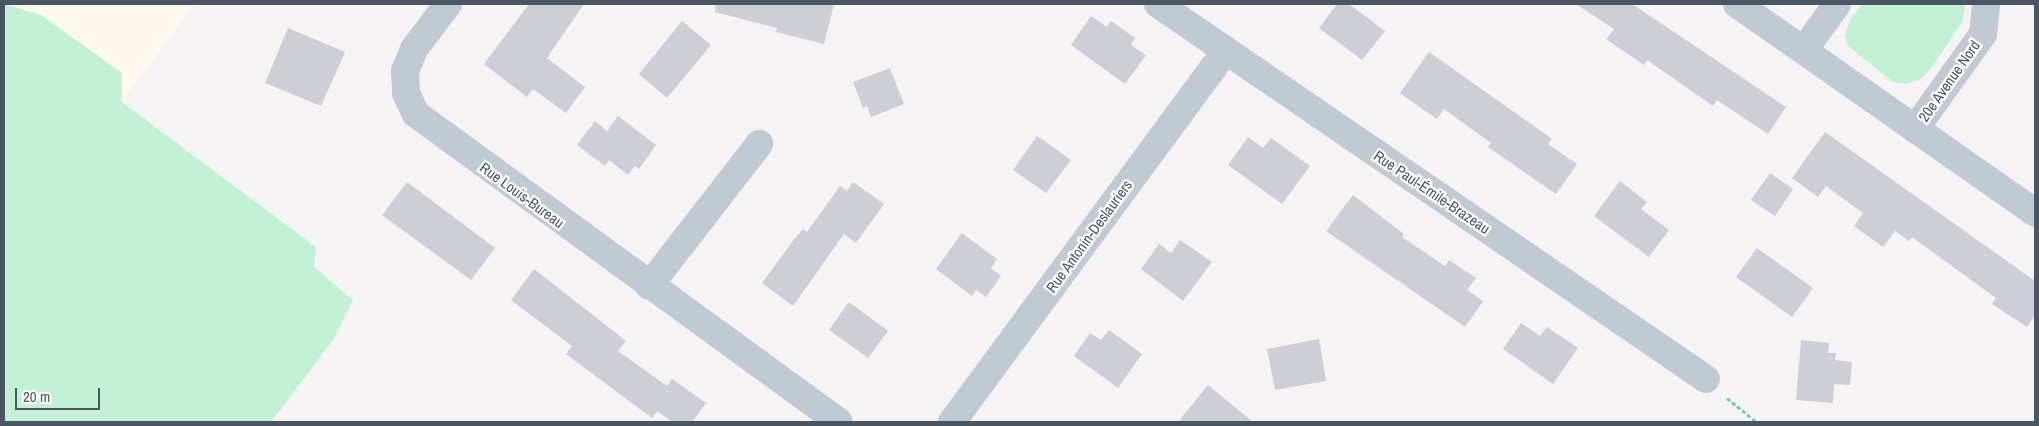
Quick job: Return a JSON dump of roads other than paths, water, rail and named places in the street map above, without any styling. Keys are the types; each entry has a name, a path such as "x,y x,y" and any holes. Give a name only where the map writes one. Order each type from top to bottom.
{"street":[{"name":"Rue Louis-Bureau","path":"448,4 414,49 405,71 406,93 416,114 431,128 839,422"},
{"name":"Rue Paul-Émile-Brazeau","path":"1158,4 1706,379"},
{"name":"20e Avenue Nord","path":"1738,4 2035,212"},
{"path":"1804,50 1837,4"},
{"name":"20e Avenue Nord","path":"1916,129 1983,34 1986,4"},
{"name":"Rue Antonin-Deslauriers","path":"952,422 1226,51"},
{"path":"649,286 759,144"}]}
